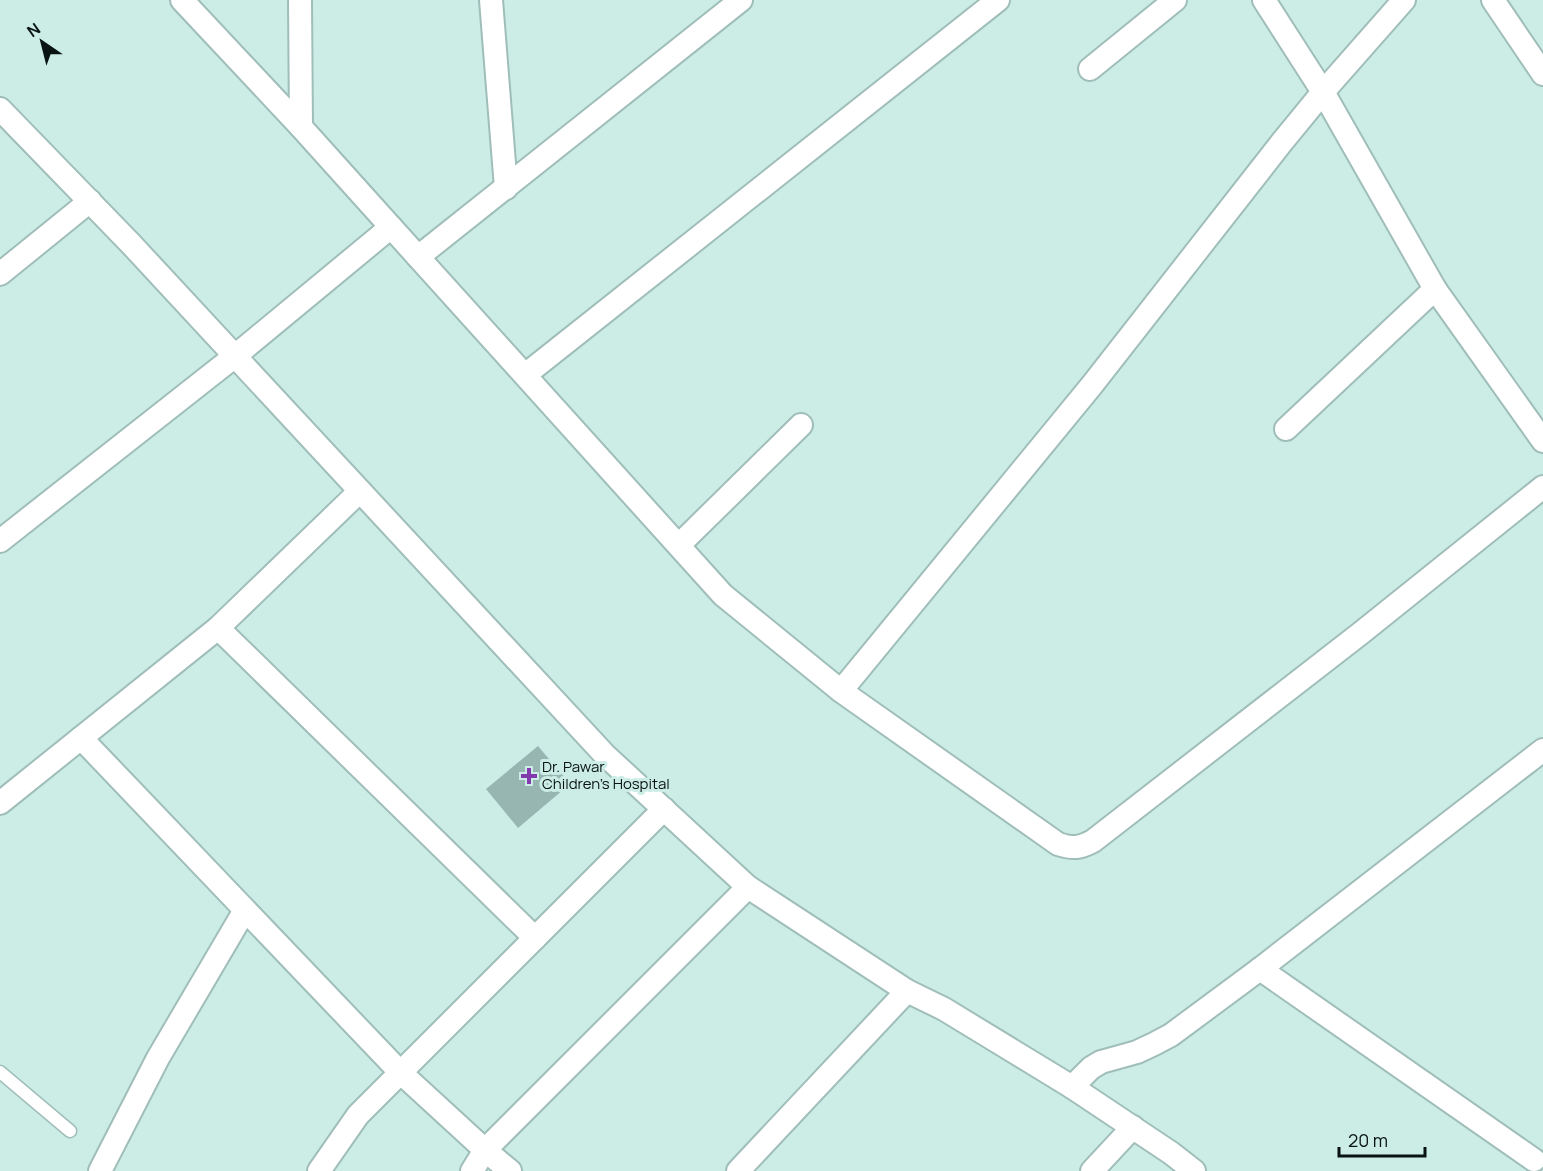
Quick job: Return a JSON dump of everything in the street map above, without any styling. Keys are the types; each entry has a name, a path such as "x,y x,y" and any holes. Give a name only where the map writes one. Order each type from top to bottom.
{"street":[{"path":"182,0 301,127 723,595 841,691 1058,844 1068,848 1093,841 1361,633 1543,487"},
{"path":"300,0 301,127"},
{"path":"491,0 506,188"},
{"path":"418,256 741,0"},
{"path":"525,375 998,0"},
{"path":"1090,69 1175,0"},
{"path":"1264,0 1323,92 1436,289 1543,441"},
{"path":"841,691 1092,385 1274,152 1404,0"},
{"path":"1493,0 1543,74"},
{"path":"0,109 90,201 605,755 748,886 907,991 944,1009 1072,1087 1194,1171"},
{"path":"0,274 90,201"},
{"path":"0,542 235,356 391,227"},
{"path":"1286,429 1436,289"},
{"path":"679,545 801,425"},
{"path":"0,803 218,628 360,491"},
{"path":"218,628 535,938"},
{"path":"81,738 400,1072 510,1171"},
{"path":"1072,1087 1091,1068 1101,1062 1137,1052 1171,1035 1543,750"},
{"path":"319,1171 358,1115 664,809"},
{"path":"472,1171 485,1150 748,886"},
{"path":"100,1171 158,1058 245,910"},
{"path":"1260,969 1532,1162"},
{"path":"738,1171 907,991"},
{"path":"1092,1171 1133,1127"}],"lane":[{"path":"0,1072 70,1131"}],"building":[{"path":"538,746 570,784 518,828 486,789"}],"place":[{"name":"Dr. Pawar Children's Hospital","path":"529,776"}]}
